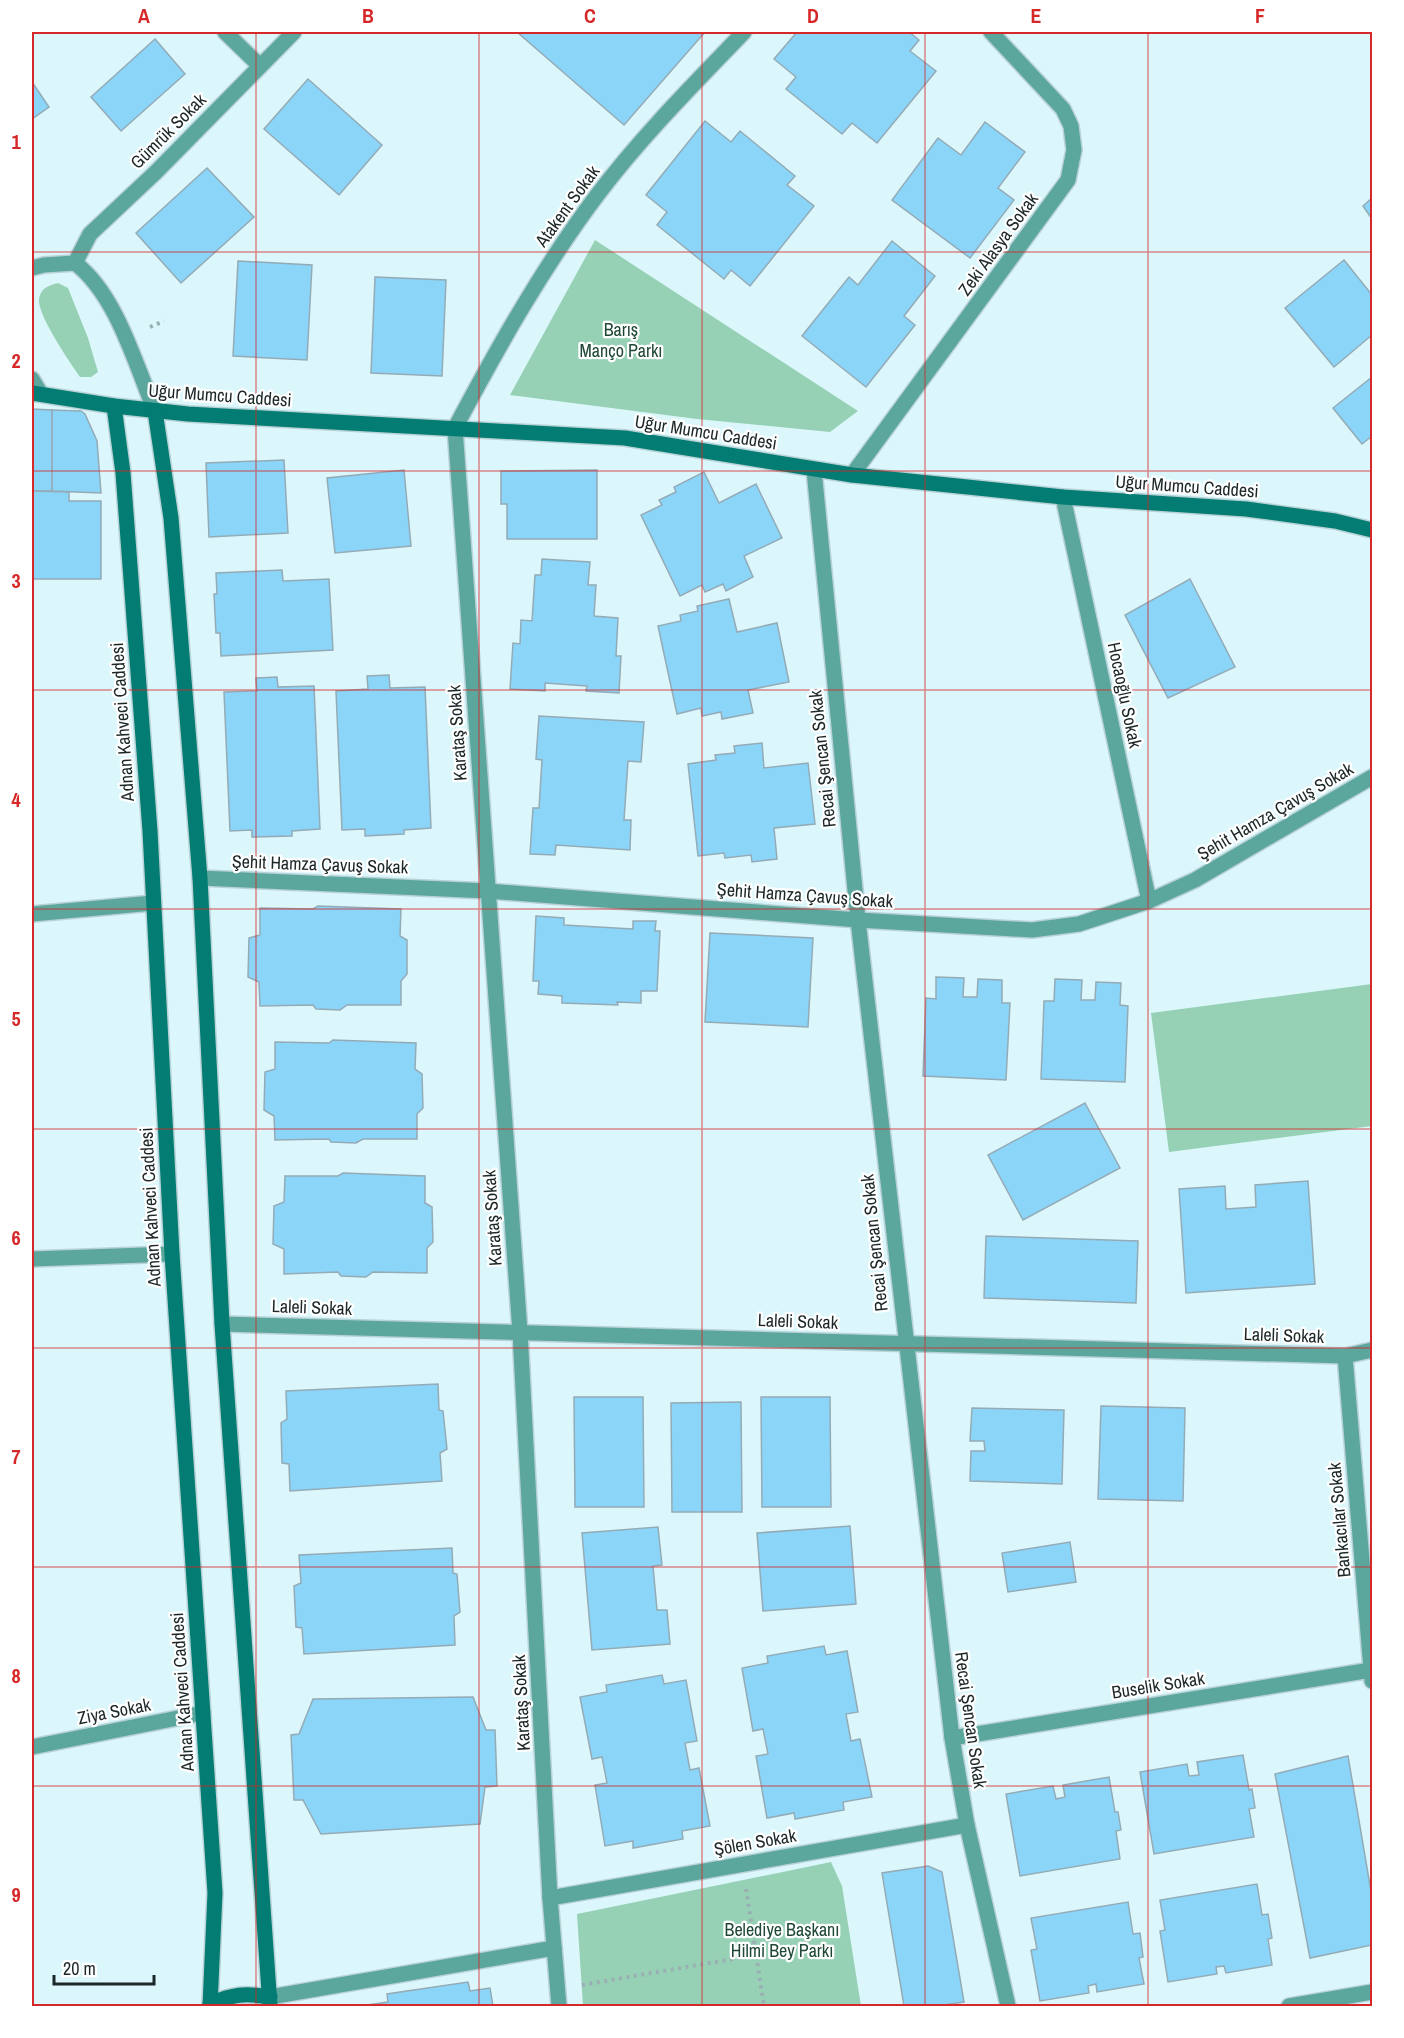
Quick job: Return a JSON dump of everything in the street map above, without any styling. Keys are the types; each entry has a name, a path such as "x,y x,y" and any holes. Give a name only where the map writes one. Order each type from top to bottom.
{"main road":[{"name":"Uğur Mumcu Caddesi","path":"36,393 155,411 625,438 852,475 1063,497 1246,509 1335,521 1372,530"},
{"name":"Adnan Kahveci Caddesi","path":"114,406 123,473 150,831 172,1254 215,1893 209,2006"},
{"path":"155,411 171,518 200,878 222,1324 270,2002 251,1994 231,1995 209,2006"}],"street":[{"path":"225,32 260,66"},
{"name":"Gümrük Sokak","path":"75,263 90,234 294,32"},
{"name":"Atakent Sokak","path":"455,428 515,318 598,194 640,142 744,32"},
{"name":"Zeki Alasya Sokak","path":"852,475 1068,180 1074,150 1071,126 1063,109 991,32"},
{"path":"36,263 75,263 86,271 98,286 112,312 155,411"},
{"path":"32,379 36,393"},
{"name":"Karataş Sokak","path":"455,428 520,1332 550,1898 559,2007"},
{"name":"Recai Şencan Sokak","path":"814,470 858,920 951,1738 967,1825 1008,2007"},
{"name":"Hocaoğlu Sokak","path":"1063,497 1149,900"},
{"name":"Şehit Hamza Çavuş Sokak","path":"200,878 488,891 858,920 1032,930 1079,924 1149,900 1195,880 1372,777"},
{"path":"32,914 153,903"},
{"path":"32,1259 172,1254"},
{"name":"Laleli Sokak","path":"222,1324 1345,1356 1372,1350"},
{"name":"Bankacılar Sokak","path":"1345,1356 1372,1676"},
{"name":"Buselik Sokak","path":"951,1738 1372,1676"},
{"name":"Ziya Sokak","path":"32,1747 203,1713"},
{"name":"Şölen Sokak","path":"550,1898 967,1825"},
{"path":"270,2002 554,1948"},
{"path":"1289,2007 1372,1992"}],"path":[{"path":"150,327 164,321"},
{"path":"744,1880 764,2007"},
{"path":"581,1985 756,1955"}],"green space":[{"name":"Barış Manço Parkı","path":"595,240 858,411 830,432 697,419 510,395"},
{"path":"58,283 68,288 88,338 98,372 91,377 80,377 56,340 40,308 39,297 43,291 48,286"},
{"path":"1372,984 1372,1126 1169,1152 1151,1013"},
{"name":"Belediye Başkanı Hilmi Bey Parkı","path":"831,1862 842,1886 861,2006 583,2006 577,1914"}],"building":[{"path":"517,32 705,32 624,125"},
{"path":"797,32 909,32 919,40 910,51 936,71 877,143 852,123 842,134 786,89 796,77 774,59"},
{"path":"155,39 185,74 121,131 91,97"},
{"path":"308,79 382,145 339,195 264,129"},
{"path":"32,82 49,107 32,119"},
{"path":"705,121 731,142 740,131 795,176 787,185 814,206 750,286 731,270 724,279 657,225 667,212 646,195"},
{"path":"985,122 1025,152 998,188 1014,200 970,258 892,200 938,138 961,155"},
{"path":"207,168 254,217 181,283 136,233"},
{"path":"1372,198 1372,219 1363,206"},
{"path":"892,241 935,276 904,316 915,325 866,387 802,336 849,277 858,285"},
{"path":"1344,260 1372,295 1372,335 1334,367 1285,308"},
{"path":"238,261 312,265 307,360 233,356"},
{"path":"375,277 446,280 442,376 371,373"},
{"path":"1372,377 1372,436 1362,444 1333,408"},
{"path":"32,409 52,410 52,491 32,491"},
{"path":"52,410 81,411 85,414 97,441 101,493 52,491"},
{"path":"284,460 288,533 209,537 206,463"},
{"path":"404,470 411,546 335,553 327,478"},
{"path":"597,470 597,539 507,539 507,504 501,504 501,471"},
{"path":"704,472 719,503 756,484 782,538 744,556 753,577 726,591 723,584 705,592 702,585 680,596 641,515 662,505 659,500 676,492 674,487"},
{"path":"32,491 69,492 69,501 101,501 101,579 32,579"},
{"path":"542,559 590,562 588,585 596,585 594,616 618,618 616,656 621,656 619,693 586,691 587,686 545,683 545,691 510,689 513,643 520,644 521,620 532,621 535,575 541,575"},
{"path":"282,570 283,581 329,579 333,650 221,656 220,633 216,633 214,594 217,594 216,573"},
{"path":"1190,579 1235,667 1168,698 1125,615"},
{"path":"729,599 737,632 777,623 789,682 748,690 753,713 722,719 721,712 702,716 701,708 677,714 658,626 681,621 680,615 698,611 697,606"},
{"path":"389,675 390,688 425,687 431,828 404,830 404,834 365,836 365,829 342,830 336,691 368,689 367,676"},
{"path":"277,677 278,687 314,686 320,829 292,831 292,836 252,837 252,830 230,831 224,692 257,691 256,678"},
{"path":"539,716 644,722 641,762 628,761 624,820 631,820 630,850 556,845 555,855 530,854 533,808 539,808 542,760 536,759"},
{"path":"762,743 764,768 808,763 815,824 774,828 777,859 752,862 751,855 725,858 724,853 698,856 688,764 716,760 715,755 735,753 734,746"},
{"path":"318,906 401,909 400,936 407,940 407,974 401,981 401,1005 347,1005 340,1010 316,1009 313,1005 260,1006 259,982 248,977 249,938 260,935 260,908 313,909"},
{"path":"536,916 564,918 564,925 633,929 633,921 656,921 655,931 660,931 657,991 641,991 641,1003 617,1002 618,1005 562,1003 562,996 538,994 539,981 533,981"},
{"path":"710,933 813,938 808,1027 705,1022"},
{"path":"936,977 964,978 963,997 977,997 978,979 1002,980 1002,1003 1010,1003 1006,1080 923,1076 926,998 936,999"},
{"path":"1055,979 1082,980 1081,1000 1095,1000 1096,982 1121,983 1120,1005 1128,1006 1125,1082 1041,1079 1044,1001 1054,1001"},
{"path":"333,1040 416,1043 415,1069 422,1074 423,1108 417,1114 417,1139 363,1139 356,1143 331,1142 329,1139 275,1140 274,1116 264,1110 265,1072 275,1069 275,1042 329,1043"},
{"path":"1085,1103 1120,1168 1023,1220 988,1155"},
{"path":"343,1173 425,1176 425,1203 432,1207 433,1242 427,1248 427,1273 373,1272 366,1277 341,1276 338,1272 284,1274 284,1249 273,1244 274,1206 284,1202 285,1176 338,1176"},
{"path":"1308,1181 1315,1284 1186,1293 1179,1189 1225,1186 1226,1209 1256,1207 1255,1185"},
{"path":"986,1236 1138,1241 1136,1303 984,1298"},
{"path":"438,1384 439,1410 443,1411 447,1449 440,1453 442,1481 290,1491 289,1464 282,1463 281,1423 287,1419 286,1391"},
{"path":"574,1397 643,1397 644,1507 575,1507"},
{"path":"761,1397 830,1397 831,1507 762,1507"},
{"path":"741,1402 742,1512 672,1512 671,1403"},
{"path":"1101,1406 1185,1408 1183,1501 1098,1499"},
{"path":"972,1408 1064,1410 1062,1484 970,1481 971,1451 985,1451 984,1441 970,1441"},
{"path":"850,1526 856,1604 763,1611 757,1533"},
{"path":"658,1527 662,1565 653,1566 657,1610 667,1610 670,1644 592,1650 582,1533"},
{"path":"1070,1542 1076,1582 1008,1592 1002,1553"},
{"path":"452,1548 453,1573 457,1574 460,1612 454,1616 455,1645 304,1654 302,1628 296,1627 294,1586 301,1583 299,1555"},
{"path":"824,1646 826,1655 847,1651 858,1712 846,1714 851,1741 860,1739 872,1797 843,1802 844,1810 795,1819 794,1813 767,1818 756,1756 768,1754 763,1729 753,1731 742,1668 768,1663 767,1656"},
{"path":"662,1675 664,1684 686,1680 697,1741 685,1743 690,1770 699,1768 710,1826 682,1831 683,1839 633,1848 633,1841 605,1846 595,1785 607,1783 602,1757 592,1759 580,1697 607,1692 606,1685"},
{"path":"473,1697 486,1730 495,1730 497,1786 485,1787 480,1824 321,1834 303,1800 294,1800 291,1735 299,1734 313,1699"},
{"path":"1243,1755 1249,1790 1252,1789 1255,1808 1249,1809 1254,1837 1154,1854 1140,1772 1187,1764 1189,1776 1199,1775 1197,1762"},
{"path":"1348,1756 1372,1897 1372,1945 1310,1958 1275,1774"},
{"path":"1109,1777 1115,1812 1118,1812 1121,1830 1116,1831 1120,1859 1020,1876 1006,1794 1053,1786 1056,1799 1065,1797 1063,1785"},
{"path":"928,1866 942,1872 964,2002 937,2006 904,2006 882,1873"},
{"path":"1257,1884 1262,1915 1268,1914 1272,1938 1268,1939 1272,1965 1226,1973 1224,1966 1216,1967 1217,1974 1168,1982 1160,1931 1165,1930 1160,1900"},
{"path":"1128,1902 1133,1934 1140,1933 1143,1957 1139,1958 1144,1984 1097,1992 1096,1984 1088,1986 1089,1993 1040,2001 1031,1950 1037,1949 1031,1918"},
{"path":"468,1982 470,1991 490,1988 493,2006 360,2006 388,2002 387,1994"}]}
